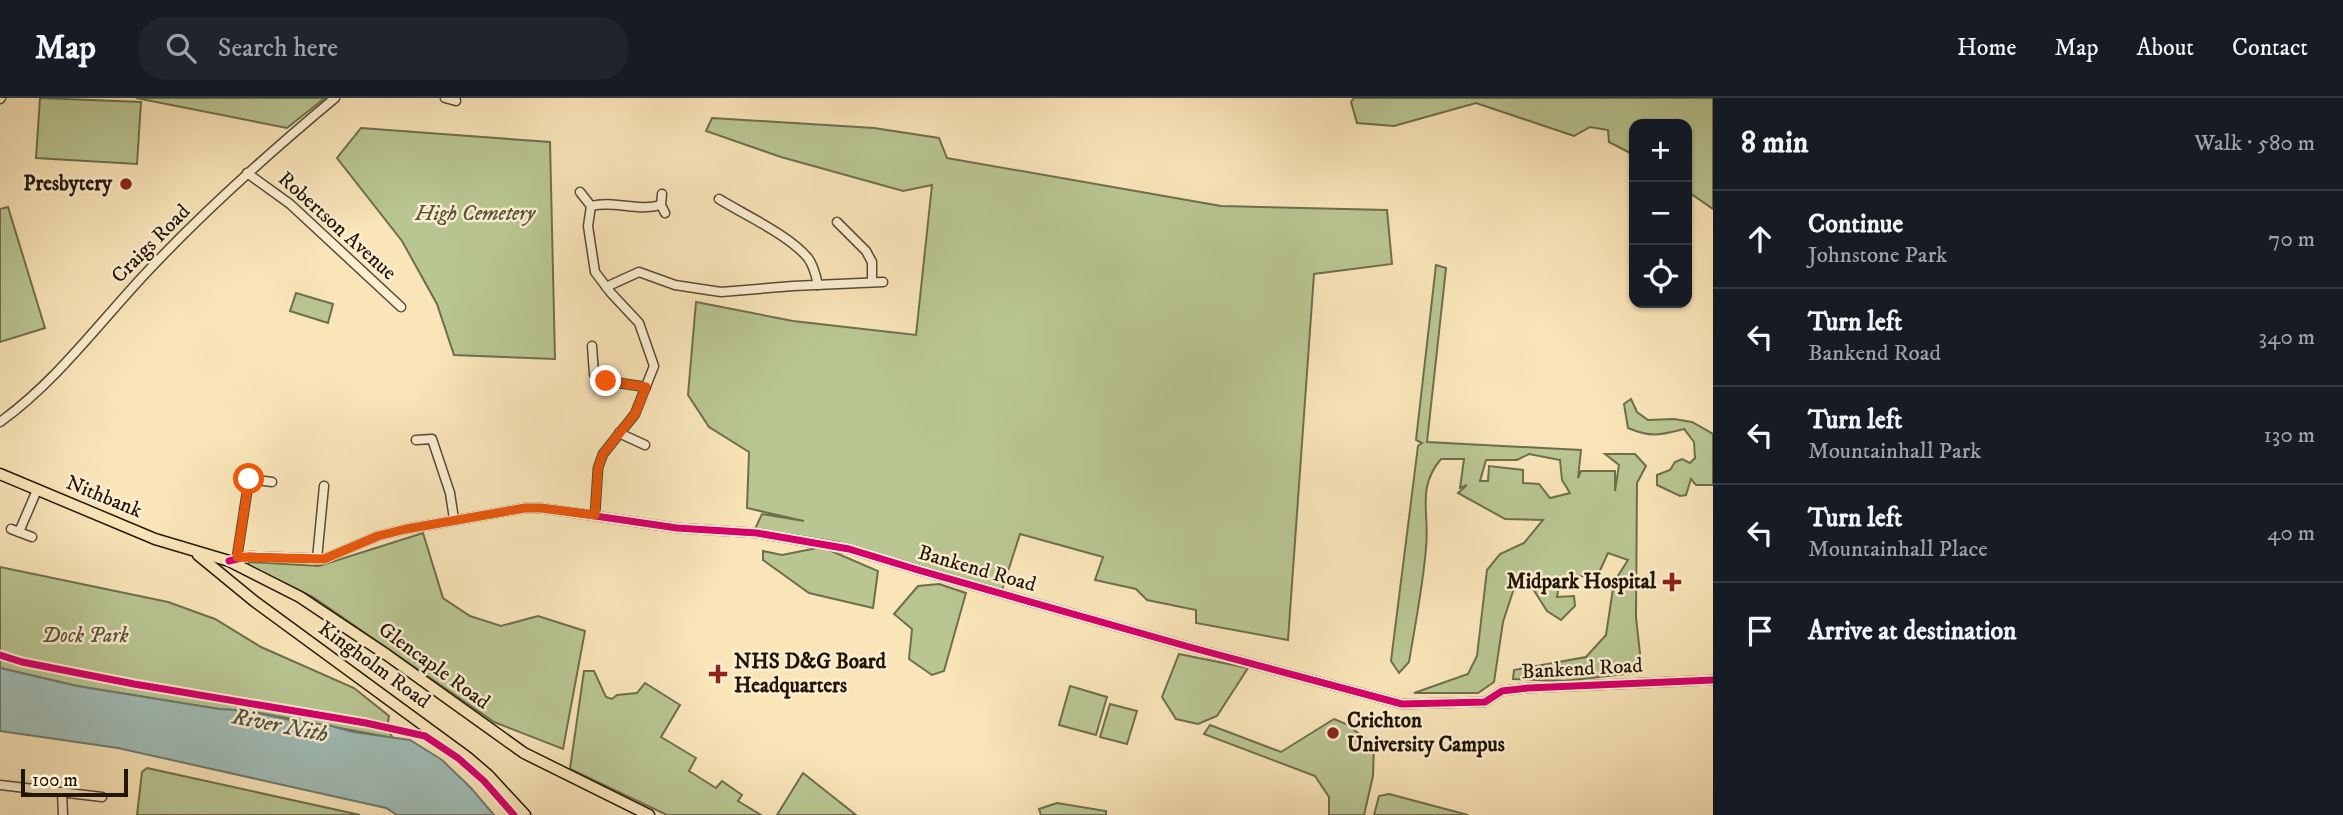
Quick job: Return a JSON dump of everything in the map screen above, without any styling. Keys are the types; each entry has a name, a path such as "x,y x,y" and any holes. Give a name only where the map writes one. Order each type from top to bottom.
{"main road":[{"name":"Nithbank","path":"0,474 195,553"},
{"name":"Glencaple Road","path":"195,553 233,559 300,597 387,655 524,753 649,815"},
{"name":"Kingholm Road","path":"195,553 243,593 467,757 488,775 525,815"}],"street":[{"name":"Craigs Road","path":"0,422 42,388 149,270 247,173 335,98"},
{"path":"445,98 456,101"},
{"name":"Robertson Avenue","path":"247,173 290,204 401,307"},
{"path":"580,192 591,206 588,226 595,272 639,323 654,366 635,414 603,454 598,468 595,515"},
{"path":"591,206 603,203 663,209 662,194"},
{"path":"719,200 779,234 808,258 815,270 818,285"},
{"path":"838,222 866,251 872,262 872,282"},
{"path":"606,287 639,272 675,285 721,292 883,282"},
{"path":"592,346 594,374"},
{"path":"594,374 606,381 646,387"},
{"path":"583,380 594,374"},
{"path":"619,433 645,445"},
{"path":"416,440 432,439 450,493 454,519"},
{"path":"233,559 249,479 272,482"},
{"path":"317,559 324,486"},
{"path":"32,537 15,530 37,490"},
{"name":"Bankend Road","path":"233,559 317,559 378,536 454,519 541,508 677,528 757,533 849,549 1193,648 1402,704 1485,702 1502,691 1528,688 1713,680"},
{"path":"0,785 102,797"},
{"path":"62,792 64,815"}],"green space":[{"path":"40,98 141,102 137,164 36,158"},
{"path":"136,98 325,98 287,128"},
{"path":"1354,98 1713,98 1713,209 1692,194 1692,119 1629,119 1629,152 1609,142 1608,130 1590,127 1574,136 1476,103 1394,126 1357,123 1351,102"},
{"path":"712,118 874,128 939,138 947,158 1221,206 1387,210 1392,264 1314,274 1288,640 1196,623 1196,610 1147,600 1136,589 1095,580 1103,557 1020,534 1002,590 838,542 755,529 762,514 804,521 747,508 749,452 709,427 688,395 696,302 793,321 916,335 932,185 903,191 781,157 706,131"},
{"name":"High Cemetery","path":"361,128 550,142 555,359 454,355 437,304 402,241 337,158"},
{"path":"8,207 45,328 0,342 0,209"},
{"path":"1436,265 1446,268 1427,442 1581,450 1578,478 1581,471 1615,471 1615,491 1619,465 1605,454 1635,454 1646,466 1637,483 1636,617 1642,672 1564,681 1513,679 1514,670 1586,657 1606,635 1614,582 1628,560 1608,553 1598,575 1572,577 1559,585 1557,597 1574,596 1575,606 1561,620 1547,611 1528,581 1516,582 1503,622 1494,682 1478,693 1414,693 1468,674 1477,656 1487,570 1500,554 1524,543 1543,520 1505,519 1458,493 1467,485 1460,488 1464,459 1441,459 1433,470 1426,491 1427,536 1421,591 1409,662 1399,673 1391,661 1418,446 1422,443 1416,440","holes":["1529,454 1560,460 1562,480 1570,493 1550,498 1539,484 1523,483 1523,470 1489,466 1488,481 1480,481 1486,460 1517,460"]},
{"path":"296,293 333,304 328,323 290,311"},
{"path":"1631,399 1637,412 1648,420 1674,419 1692,422 1713,434 1713,485 1696,485 1691,479 1686,495 1680,496 1657,485 1657,475 1670,470 1675,462 1682,459 1690,463 1695,458 1694,442 1684,429 1656,435 1628,428 1624,404"},
{"path":"423,533 443,598 470,616 501,626 538,616 585,631 563,749 494,722 313,597 248,565 249,562 319,566"},
{"path":"822,547 878,571 873,608 809,593 763,560 763,551 782,555"},
{"name":"Dock Park","path":"0,567 168,602 215,619 261,647 354,688 389,716 387,729 393,738 248,711 219,709 77,686 0,668"},
{"path":"939,584 966,593 944,671 932,675 909,659 912,629 894,614 918,586"},
{"path":"1179,654 1248,668 1217,716 1198,724 1176,719 1162,697"},
{"path":"584,671 594,671 606,697 612,699 617,695 637,693 645,683 680,705 661,737 696,758 689,771 716,788 722,781 742,795 738,801 761,815 667,815 570,769"},
{"path":"1070,686 1107,697 1096,735 1059,725"},
{"path":"1110,704 1137,711 1127,744 1100,737"},
{"path":"1334,719 1346,724 1374,745 1373,776 1364,815 1329,815 1329,797 1315,776 1204,734 1210,725 1281,752"},
{"path":"147,768 360,815 137,815 142,772"},
{"path":"803,773 856,815 777,815"},
{"path":"1389,794 1468,815 1374,815 1379,796"},
{"path":"1057,803 1106,811 1106,815 1041,815 1039,809"}],"water":[{"name":"River Nith","path":"0,668 77,686 219,709 248,711 353,732 410,740 442,760 494,815 397,815 386,808 118,748 0,731"}],"cycle path":[{"path":"229,561 249,556 324,559 378,536 406,529 525,508 541,508 677,528 757,533 849,549 1193,648 1402,704 1485,702 1502,691 1528,688 1713,680"},
{"path":"0,655 22,662 134,684 366,723 425,736 458,758 484,781 514,815"}],"place":[{"name":"Presbytery","path":"126,184"},
{"name":"Midpark Hospital","path":"1672,582"},
{"name":"NHS D&G Board Headquarters","path":"718,674"},
{"name":"Crichton University Campus","path":"1333,733"}],"route":[{"path":"249,479 237,557 324,559 378,536 454,519 525,508 595,515 598,468 603,454 635,414 646,387 606,381"}]}
